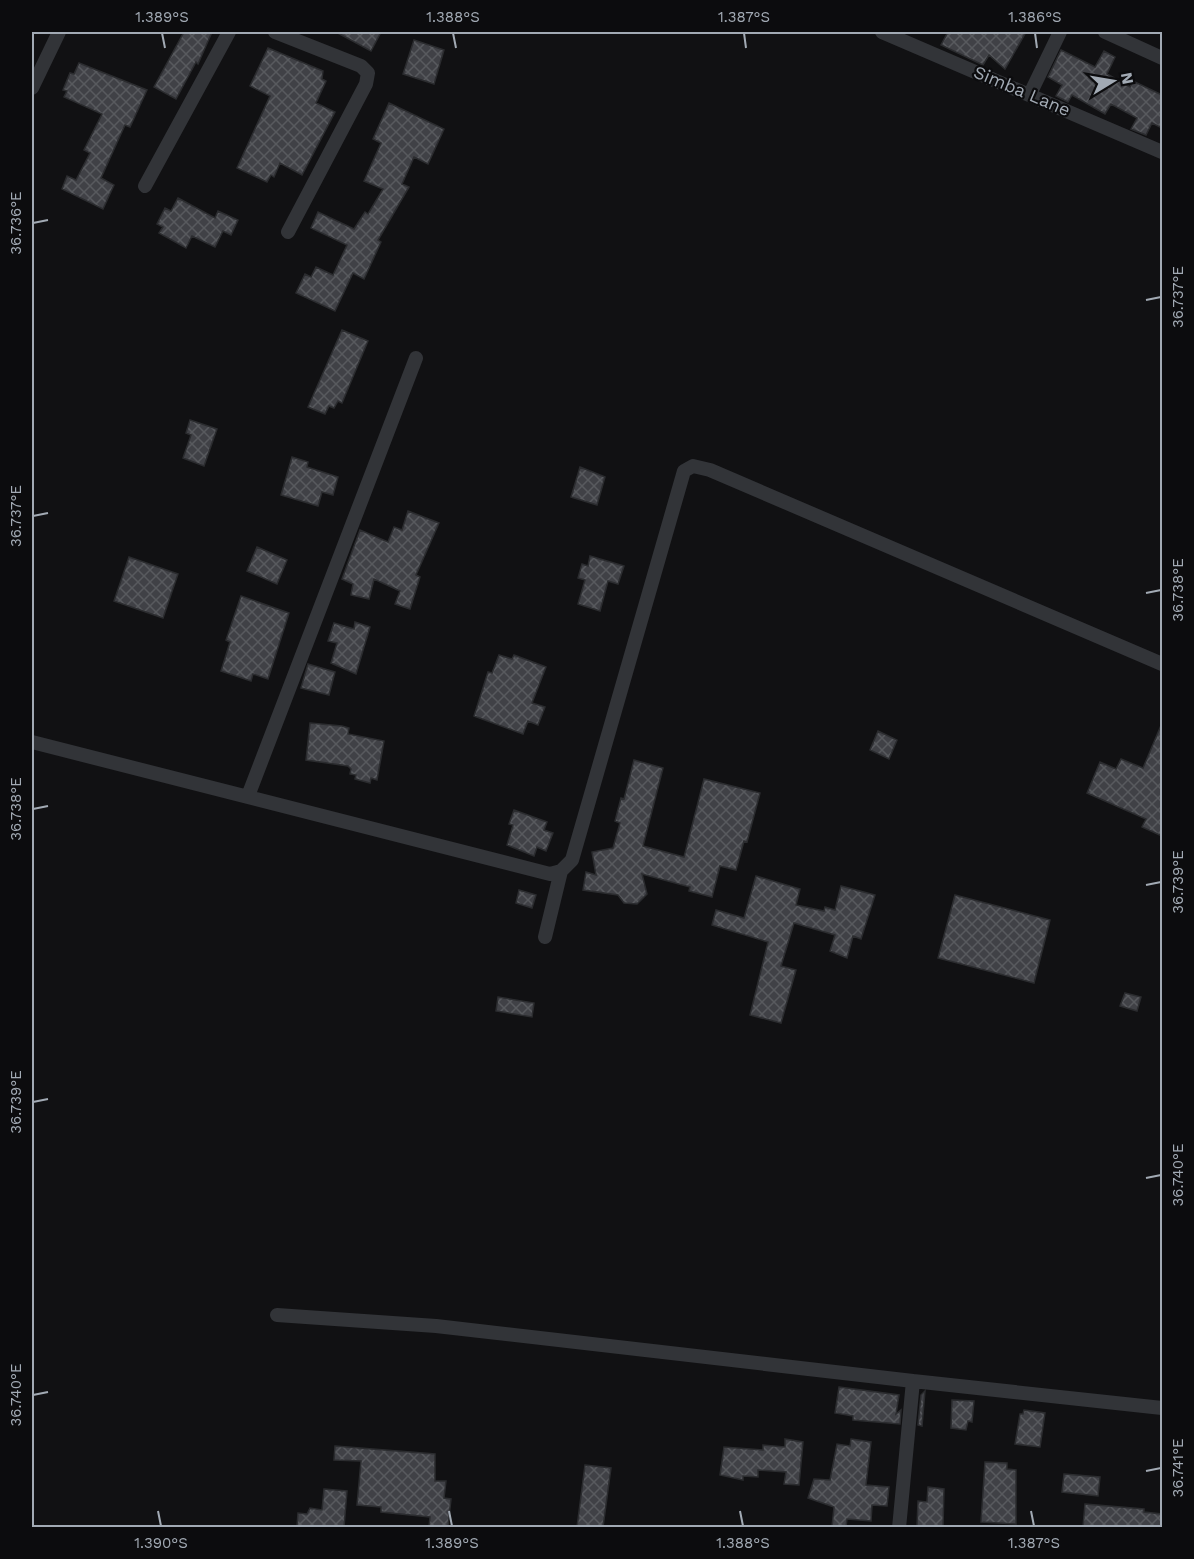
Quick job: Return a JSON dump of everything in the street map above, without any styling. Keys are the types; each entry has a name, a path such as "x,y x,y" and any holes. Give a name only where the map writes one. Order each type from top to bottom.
{"street":[{"path":"32,88 60,32"},
{"path":"145,186 229,32"},
{"path":"275,32 361,66 368,73 366,84 288,232"},
{"name":"Simba Lane","path":"882,32 1162,152"},
{"path":"1030,94 1060,32"},
{"path":"1106,32 1162,58"},
{"path":"248,796 416,358"},
{"path":"32,742 550,874 561,871 572,860 684,471 693,466 720,475 1162,664"},
{"path":"545,937 561,871"},
{"path":"277,1315 436,1326 1162,1408"},
{"path":"899,1527 913,1381"}],"building":[{"path":"184,32 212,32 198,64 196,62 176,99 154,87"},
{"path":"336,32 381,32 371,51"},
{"path":"948,32 1026,32 1005,69 989,55 983,65 941,45"},
{"path":"414,40 444,50 434,84 403,74"},
{"path":"268,48 323,71 322,79 326,81 316,103 335,112 302,175 280,163 274,177 271,175 267,182 237,168 270,96 250,86"},
{"path":"1061,50 1095,67 1104,51 1115,57 1107,74 1130,87 1133,81 1162,95 1162,128 1152,123 1146,135 1131,129 1137,118 1111,104 1105,114 1072,95 1068,102 1056,96 1062,85 1048,77"},
{"path":"79,63 147,90 130,127 125,125 101,178 114,185 103,209 62,189 67,176 76,180 90,153 84,150 102,114 64,97 67,91 63,90 70,73 74,74"},
{"path":"389,103 444,129 428,164 414,157 402,184 409,187 378,240 381,242 364,279 353,273 335,311 296,293 305,274 311,277 316,267 333,275 347,245 311,228 318,212 354,229 365,212 368,214 383,189 364,181 381,143 373,139"},
{"path":"178,198 215,218 218,211 238,220 231,235 223,231 215,247 192,236 186,248 159,233 163,227 157,224 165,208 171,211"},
{"path":"342,330 368,341 342,403 338,401 334,408 329,406 325,414 308,407"},
{"path":"190,420 217,429 204,466 183,458 191,435 186,433"},
{"path":"292,457 308,462 307,467 338,477 333,495 322,492 318,506 281,495"},
{"path":"580,467 605,477 597,505 571,497"},
{"path":"408,511 439,523 416,575 420,577 410,609 395,604 400,591 374,579 369,599 351,595 353,584 342,579 360,530 388,542 394,527 402,530"},
{"path":"257,547 287,560 277,584 247,571"},
{"path":"590,556 624,566 618,584 608,581 600,611 578,604 585,580 578,578 582,564 588,566"},
{"path":"129,557 178,574 163,618 114,601"},
{"path":"241,596 289,613 268,679 253,674 251,681 221,671 230,642 226,640"},
{"path":"355,622 370,627 356,674 331,663 337,643 328,641 334,623 354,629"},
{"path":"499,655 512,659 514,655 546,667 532,703 545,707 538,725 528,721 523,734 474,716 488,672 492,673"},
{"path":"308,664 335,672 329,695 301,688"},
{"path":"310,723 342,726 349,728 348,734 384,741 377,780 371,778 370,783 355,779 356,775 350,774 351,769 348,766 306,760"},
{"path":"1162,723 1162,836 1142,827 1146,819 1087,793 1100,762 1116,769 1121,759 1143,768"},
{"path":"878,731 897,740 889,759 870,750"},
{"path":"634,760 663,768 643,846 684,857 704,779 760,793 747,842 744,841 736,870 720,866 712,897 689,891 690,887 642,874 647,894 637,904 624,903 618,895 583,890 586,872 596,875 592,852 613,848 620,823 615,821 621,798 624,799"},
{"path":"514,810 547,822 544,830 553,833 546,851 537,847 534,856 507,845 513,825 509,824"},
{"path":"756,876 800,889 796,905 824,911 825,907 835,910 841,886 875,895 861,939 853,936 847,958 830,951 835,935 794,923 781,966 796,970 781,1023 750,1015 768,942 712,925 716,910 744,918"},
{"path":"519,890 536,895 532,908 516,903"},
{"path":"955,895 1050,920 1034,983 938,958"},
{"path":"1125,993 1141,997 1137,1011 1120,1006"},
{"path":"498,997 534,1003 532,1017 496,1011"},
{"path":"839,1387 899,1395 896,1414 901,1410 900,1424 853,1420 853,1416 835,1413"},
{"path":"925,1391 922,1426 918,1425 921,1395"},
{"path":"952,1400 974,1401 972,1422 968,1421 966,1430 951,1428"},
{"path":"1024,1410 1045,1413 1040,1447 1015,1444 1020,1414 1023,1414"},
{"path":"785,1439 803,1442 799,1485 784,1484 786,1472 758,1470 758,1477 743,1476 743,1480 720,1475 724,1447 763,1450 763,1445 785,1447"},
{"path":"851,1439 871,1442 866,1485 889,1487 887,1506 872,1505 871,1521 847,1519 846,1527 832,1527 834,1507 808,1498 814,1479 830,1480 837,1444 850,1446"},
{"path":"335,1446 435,1454 435,1481 446,1481 444,1498 451,1499 448,1527 429,1527 430,1517 381,1512 381,1507 357,1505 361,1461 334,1460"},
{"path":"985,1462 1007,1463 1007,1469 1016,1470 1016,1524 981,1522"},
{"path":"585,1465 611,1468 603,1527 577,1527"},
{"path":"1064,1474 1100,1477 1098,1496 1062,1492"},
{"path":"928,1487 944,1489 943,1527 917,1527 918,1501 927,1502"},
{"path":"324,1489 347,1491 344,1527 297,1527 298,1513 307,1514 310,1508 322,1510"},
{"path":"1085,1504 1144,1509 1144,1512 1162,1514 1162,1527 1083,1527"}]}
